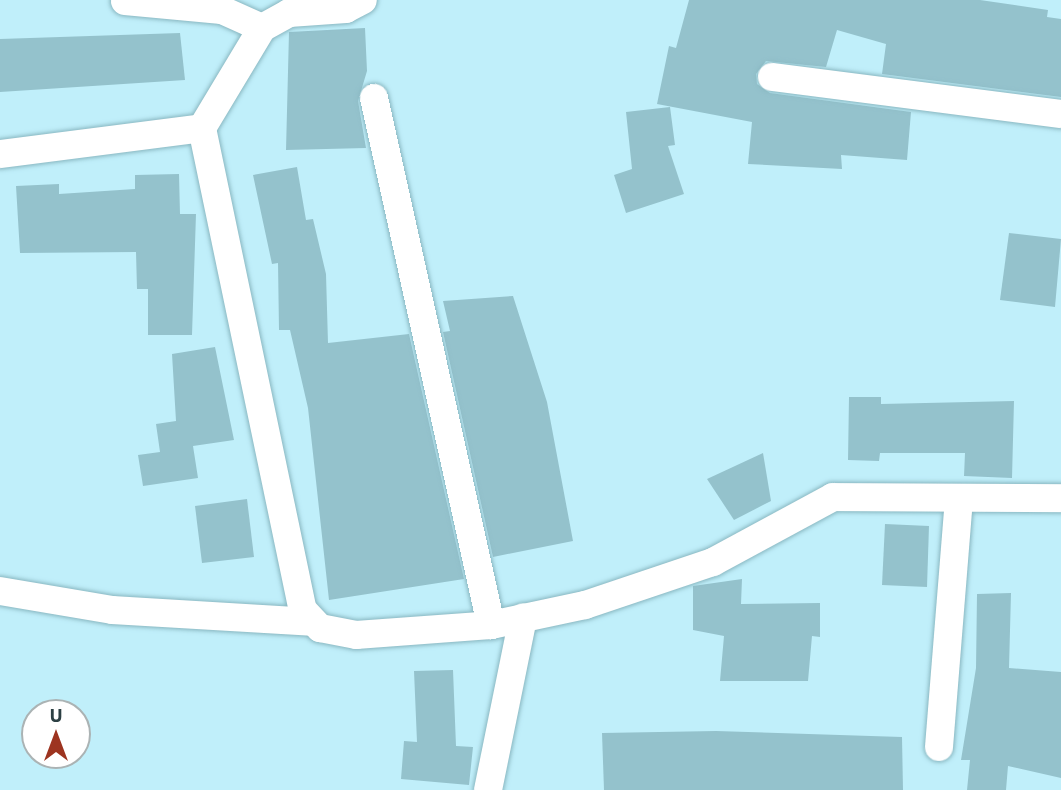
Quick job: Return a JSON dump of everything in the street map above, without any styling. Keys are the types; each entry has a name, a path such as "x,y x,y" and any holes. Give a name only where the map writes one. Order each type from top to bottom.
{"street":[{"path":"312,622 300,597 202,128 262,28 289,13 345,9 363,0"},
{"path":"125,1 222,10 262,28"},
{"path":"772,77 1061,114"},
{"path":"374,98 491,625"},
{"path":"0,154 202,128"},
{"path":"0,591 112,610 312,622 356,635 491,625 713,562 833,497 1061,498"},
{"path":"939,747 959,499"},
{"path":"488,790 523,618"}],"building":[{"path":"689,0 980,0 1048,10 1047,17 1061,19 1061,97 882,74 886,44 837,30 826,67 766,61 756,74 757,84 770,93 911,112 907,160 841,155 842,169 748,164 752,122 657,104 669,46 676,48"},
{"path":"365,28 367,71 358,101 366,148 286,150 289,32"},
{"path":"180,33 185,80 0,92 0,39"},
{"path":"670,107 675,145 668,146 684,194 626,213 614,175 632,169 626,112"},
{"path":"297,167 306,220 313,219 326,274 328,343 409,334 464,579 329,600 308,408 290,330 279,330 278,263 272,264 253,175"},
{"path":"179,174 180,214 196,214 192,335 148,335 148,289 137,289 136,252 20,253 16,186 59,184 59,194 135,189 135,175"},
{"path":"1009,233 1061,239 1055,307 1000,300"},
{"path":"513,296 547,402 573,541 493,557 443,332 450,331 443,301"},
{"path":"215,347 234,440 193,446 198,478 143,486 138,455 160,452 156,424 176,421 172,354"},
{"path":"849,397 881,397 881,404 1014,401 1012,478 964,476 965,453 880,453 879,461 848,460"},
{"path":"763,453 771,501 734,520 707,479"},
{"path":"247,499 254,557 202,563 195,506"},
{"path":"885,524 929,526 927,587 882,585"},
{"path":"742,579 741,604 820,603 820,637 812,636 808,681 720,681 724,636 693,630 693,586"},
{"path":"1011,593 1009,668 1061,672 1061,778 1008,766 1006,790 967,790 970,760 961,760 976,668 977,594"},
{"path":"453,670 456,746 473,747 469,785 401,779 404,741 417,742 414,671"},
{"path":"716,731 902,737 903,790 604,790 602,733"}]}
